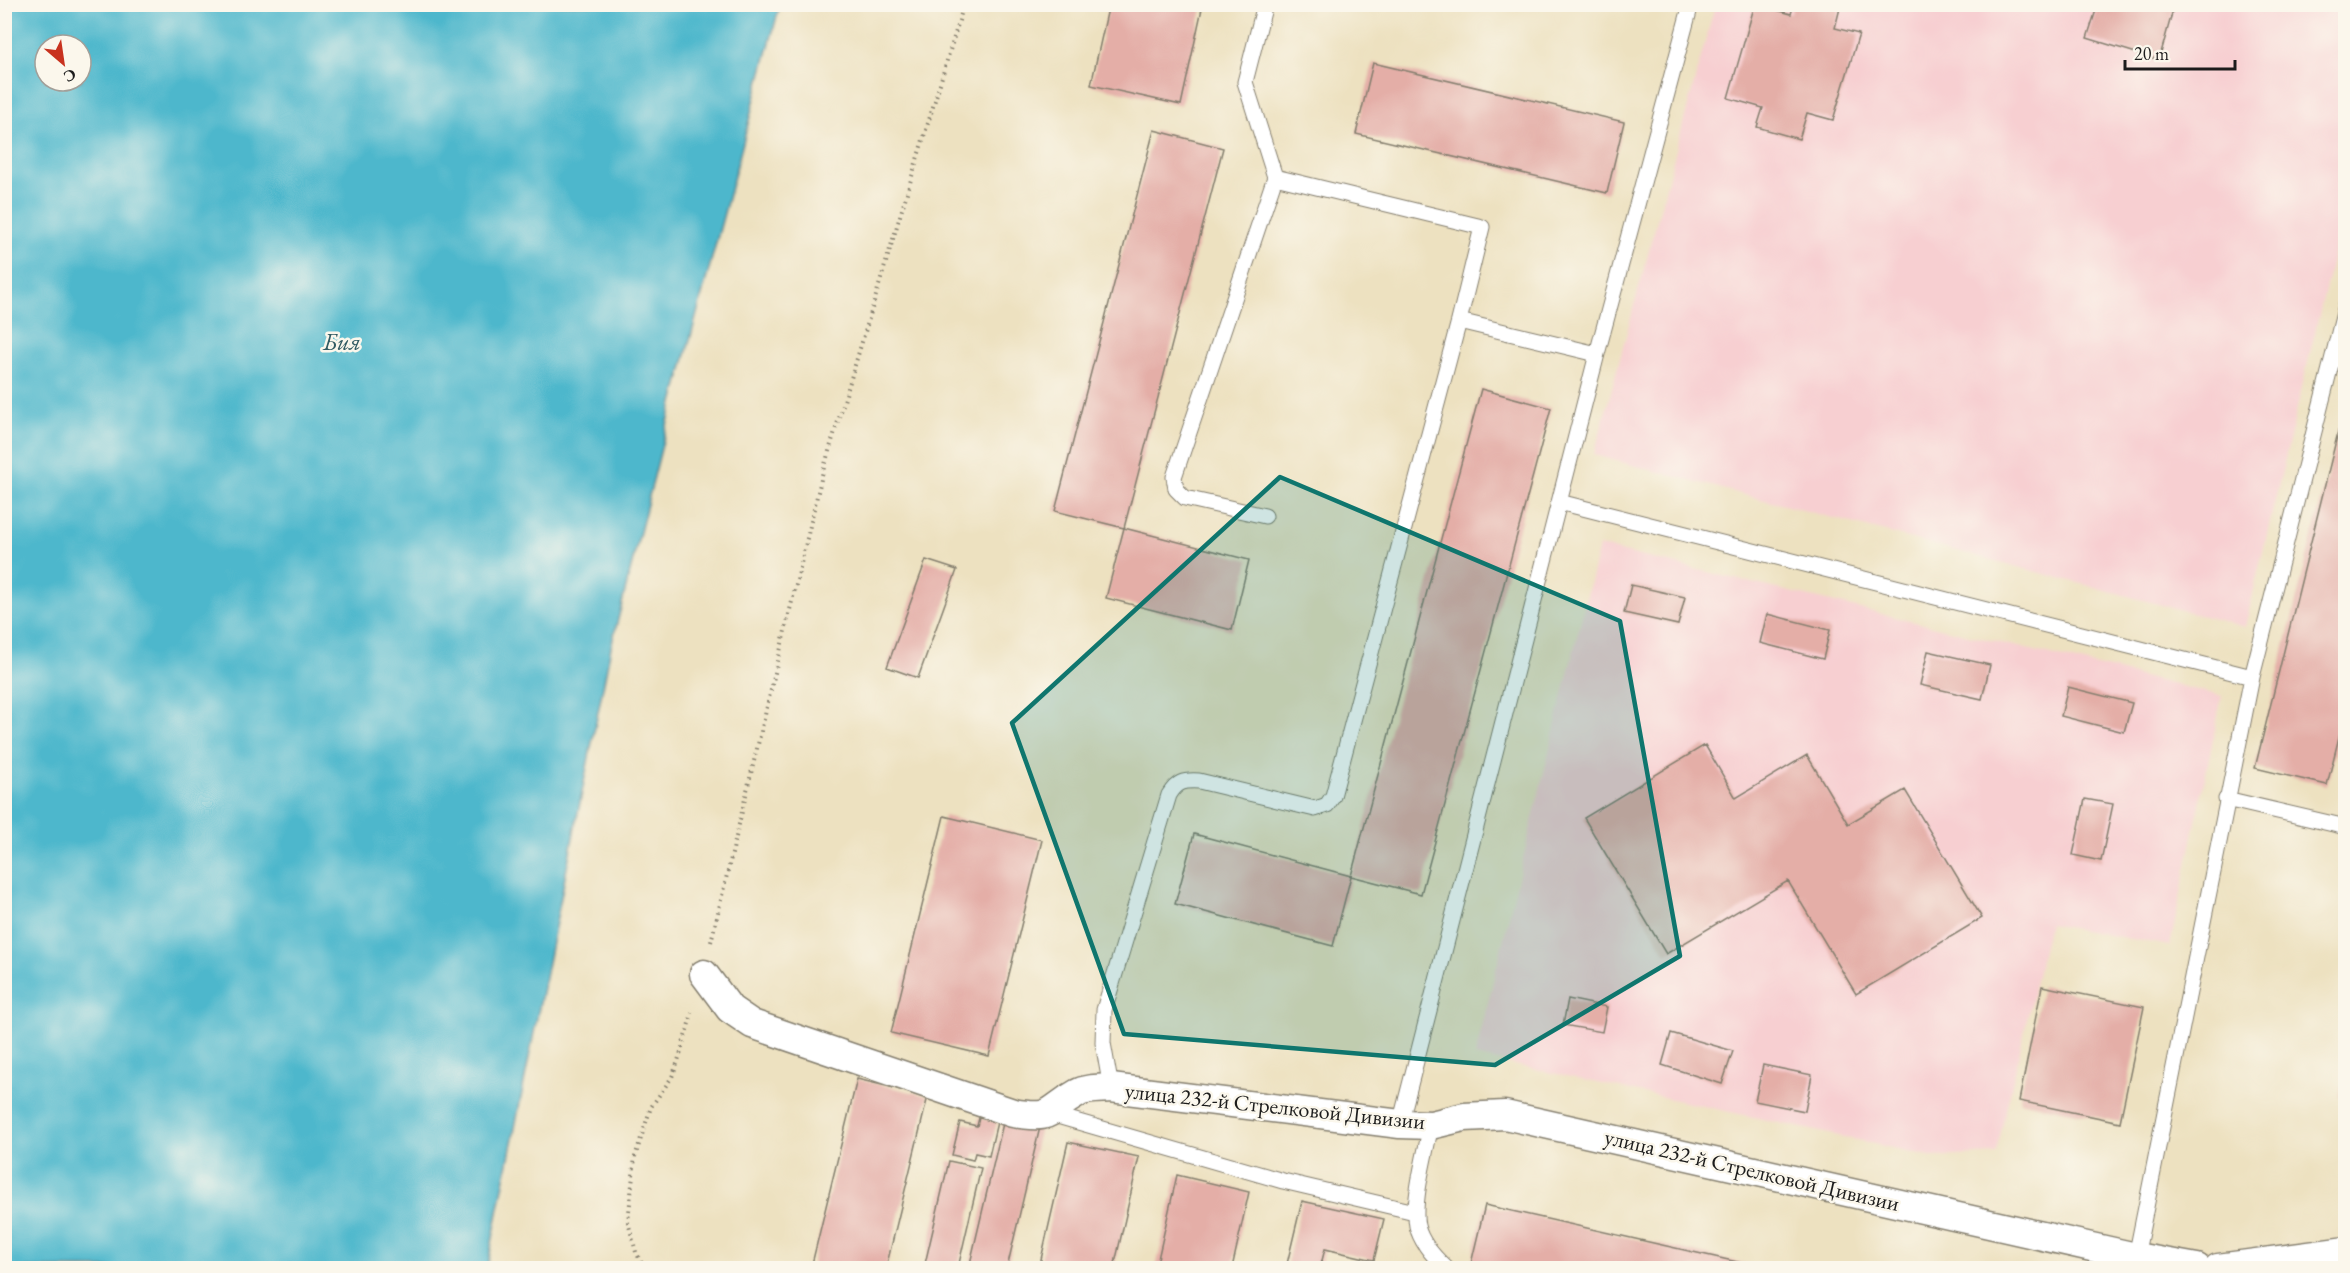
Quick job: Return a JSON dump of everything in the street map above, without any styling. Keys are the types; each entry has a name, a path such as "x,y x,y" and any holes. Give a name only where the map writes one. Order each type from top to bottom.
{"street":[{"name":"улица 232-й Стрелковой Дивизии","path":"704,974 730,1009 752,1024 1013,1113 1036,1117 1053,1112 1080,1092 1111,1088 1400,1124 1431,1125 1464,1117 1505,1115 2197,1269"},
{"path":"2218,1269 2346,1251"}],"lane":[{"path":"1265,4 1245,82 1275,177 1174,477 1176,489 1185,498 1265,516"},
{"path":"1400,1124 1597,354 1691,4"},
{"path":"1111,1088 1103,1043 1104,1010 1169,795 1175,785 1183,780 1198,781 1315,809 1327,805 1333,796 1482,227 1275,177"},
{"path":"2136,1257 2252,677 2346,305"},
{"path":"1459,321 1597,354"},
{"path":"1559,502 2252,677"},
{"path":"2226,799 2346,827"},
{"path":"1061,1116 1283,1181 1415,1212"},
{"path":"1431,1125 1415,1212 1418,1228 1430,1253 1446,1269"}],"path":[{"path":"644,1269 636,1252 628,1222 635,1157 651,1107 672,1077 704,974 823,471 964,4"}],"highlighted area":[{"path":"1280,477 1620,621 1680,956 1495,1065 1124,1034 1012,723"}],"shaded area":[{"path":"1715,5 2345,5 2345,206 2245,627 1594,455"},
{"path":"1599,546 2222,696 2170,946 2049,924 1996,1154 1934,1157 1475,1056"}],"water":[{"name":"Бия","path":"5,4 780,5 666,429 611,647 487,1268 5,1268"}],"building":[{"path":"1109,4 1203,4 1181,105 1091,85"},
{"path":"1755,4 1791,14 1794,4 1841,4 1835,28 1859,34 1833,120 1807,113 1799,139 1757,127 1763,108 1728,98"},
{"path":"2098,4 2174,6 2159,60 2087,38"},
{"path":"1373,63 1624,122 1607,193 1356,134"},
{"path":"1154,130 1223,148 1124,528 1055,511"},
{"path":"1481,389 1551,408 1421,894 1351,876"},
{"path":"2345,404 2346,709 2327,785 2255,768"},
{"path":"1124,528 1249,560 1232,630 1106,598"},
{"path":"926,560 957,570 918,678 887,667"},
{"path":"1631,585 1685,597 1678,625 1624,613"},
{"path":"1767,614 1830,630 1823,659 1760,643"},
{"path":"1928,651 1990,665 1982,699 1920,685"},
{"path":"2068,687 2132,703 2124,732 2061,716"},
{"path":"1705,745 1736,798 1807,755 1848,824 1905,790 1982,918 1856,994 1788,881 1666,954 1584,818"},
{"path":"2085,799 2113,804 2101,861 2073,855"},
{"path":"944,816 1042,840 989,1056 891,1033"},
{"path":"1194,834 1351,876 1333,946 1175,904"},
{"path":"2042,986 2144,1007 2120,1122 2019,1101"},
{"path":"1568,999 1607,1007 1602,1032 1563,1025"},
{"path":"1671,1033 1733,1051 1722,1084 1662,1065"},
{"path":"1763,1065 1812,1075 1805,1111 1755,1101"},
{"path":"2346,1072 2346,1098 2339,1096"},
{"path":"857,1079 928,1096 886,1268 811,1268"},
{"path":"979,1118 997,1122 989,1156 975,1153 973,1160 952,1155 960,1122 977,1126"},
{"path":"1004,1119 1040,1127 1007,1268 969,1268"},
{"path":"1068,1142 1139,1157 1114,1268 1039,1268"},
{"path":"949,1161 981,1168 958,1268 924,1268"},
{"path":"1177,1175 1249,1192 1232,1268 1156,1268"},
{"path":"1302,1201 1384,1219 1374,1260 1325,1249 1320,1268 1286,1268"},
{"path":"1485,1205 1764,1268 1470,1268"}]}
